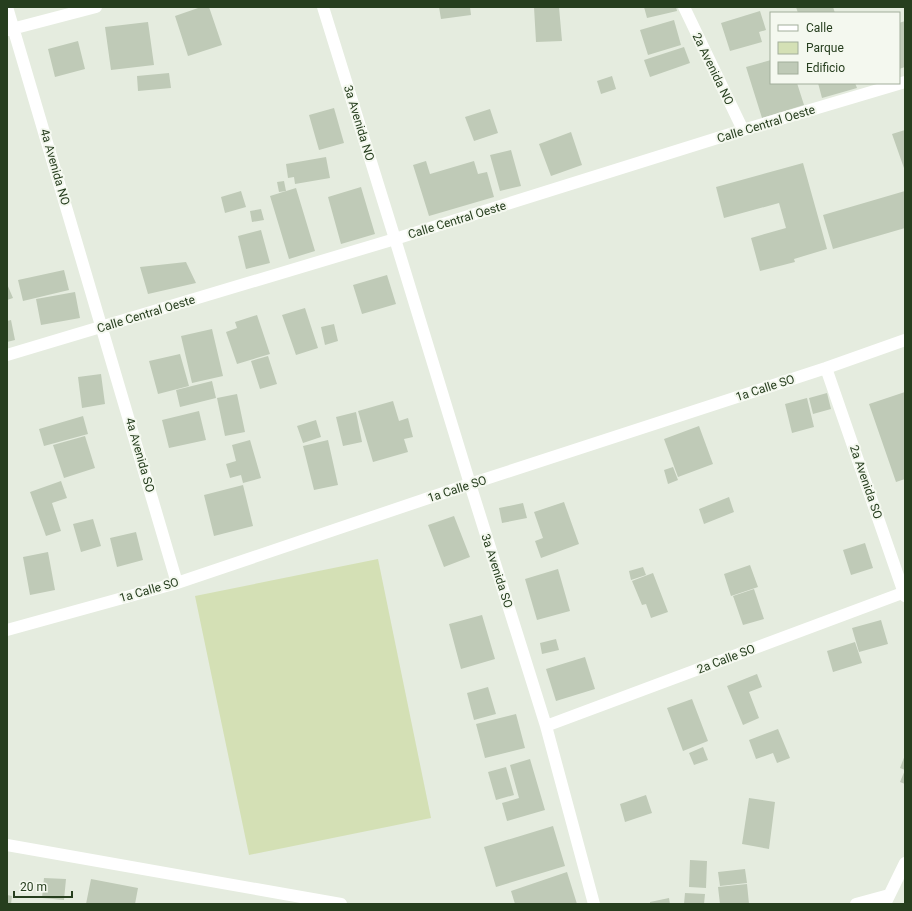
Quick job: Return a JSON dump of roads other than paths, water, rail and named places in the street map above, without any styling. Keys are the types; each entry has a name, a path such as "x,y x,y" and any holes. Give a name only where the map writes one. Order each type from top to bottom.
{"street":[{"name":"4a Avenida NO","path":"7,7 11,29 102,327"},
{"path":"11,29 96,7"},
{"name":"3a Avenida NO","path":"323,7 395,240"},
{"name":"2a Avenida NO","path":"684,7 743,130"},
{"name":"Calle Central Oeste","path":"7,355 395,240 743,130 898,84"},
{"name":"3a Avenida SO","path":"395,240 546,726 594,904"},
{"name":"4a Avenida SO","path":"102,327 177,583"},
{"name":"1a Calle SO","path":"7,630 177,583 470,484 826,368 905,340"},
{"name":"2a Avenida SO","path":"826,368 905,593"},
{"name":"2a Calle SO","path":"546,726 905,593"},
{"path":"7,845 341,904"},
{"path":"856,904 887,899 905,863"}]}
